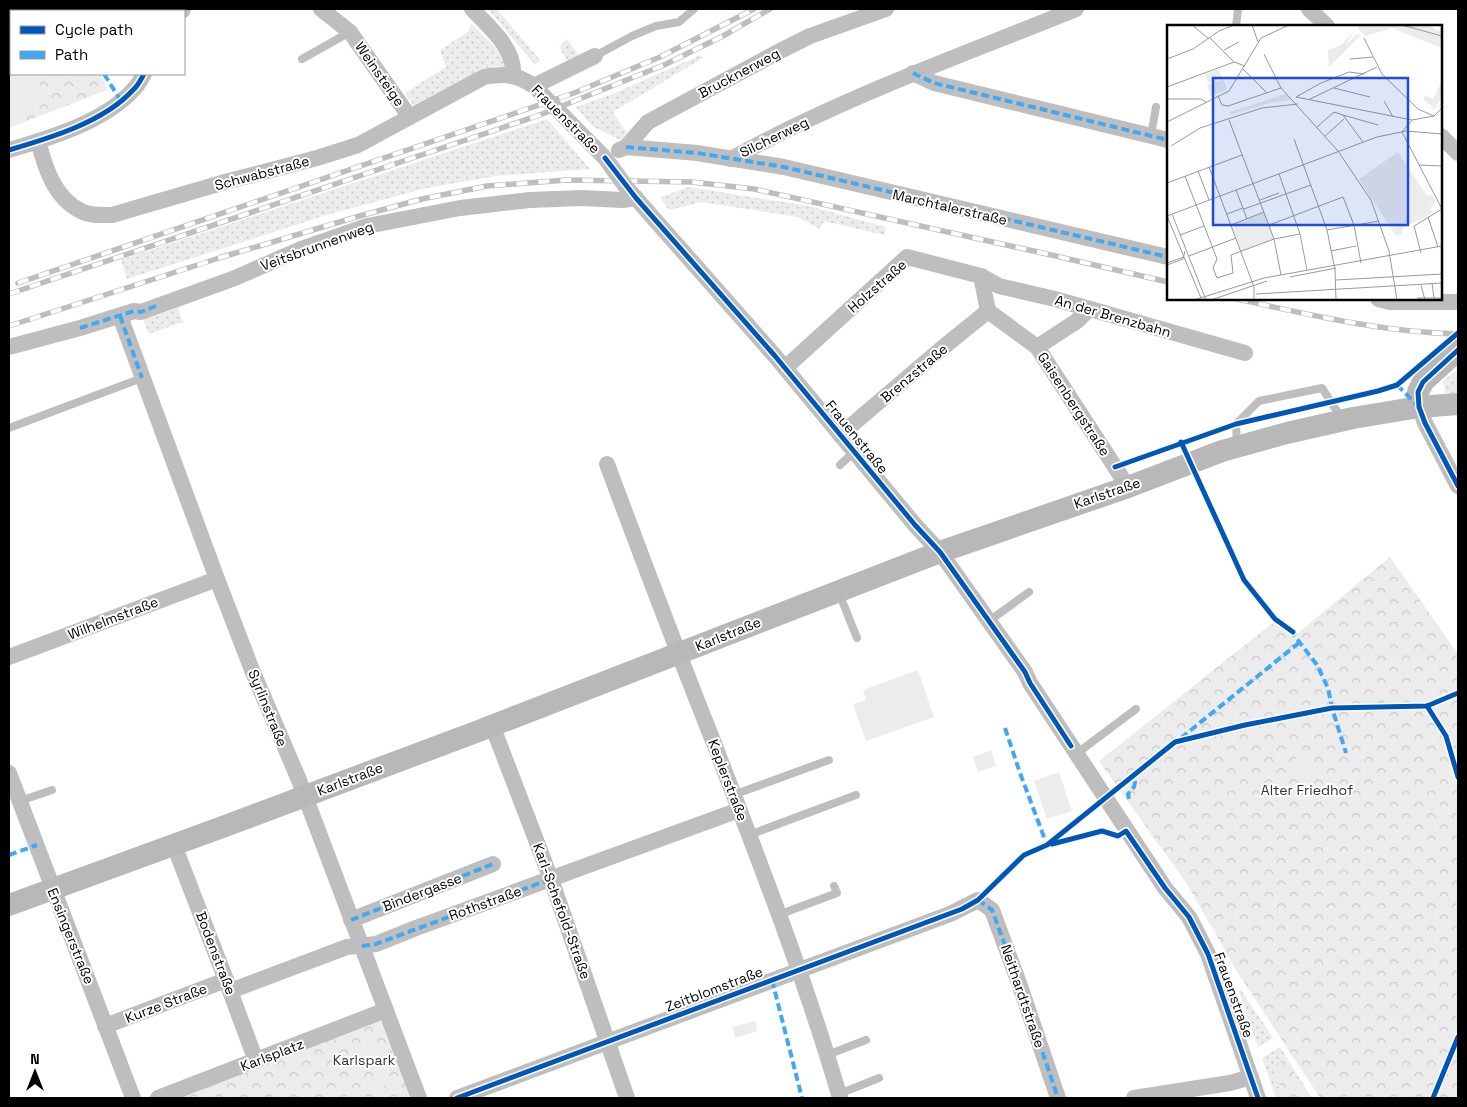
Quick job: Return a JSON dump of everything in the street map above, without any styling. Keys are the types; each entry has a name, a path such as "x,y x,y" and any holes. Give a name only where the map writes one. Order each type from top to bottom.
{"main road":[{"path":"1419,407 1418,392 1423,382 1458,350"},
{"name":"Karlstraße","path":"9,905 492,725 940,552 1128,487 1237,446 1343,420 1419,407 1458,404"}],"street":[{"name":"Weinsteige","path":"321,9 350,32 409,116"},
{"path":"472,9 510,55 514,65 513,76"},
{"name":"Brucknerweg","path":"608,162 648,122 810,36 886,9"},
{"name":"Silcherweg","path":"626,146 731,158 766,139 913,73 1076,9"},
{"path":"1309,9 1326,25"},
{"path":"534,86 595,56"},
{"path":"913,73 934,83 1167,140"},
{"name":"Schwabstraße","path":"38,141 45,166 56,188 70,203 82,212 96,215 112,215 358,145 484,77 501,74 513,76"},
{"path":"9,150 57,135 108,111 135,89 143,75"},
{"name":"Frauenstraße","path":"513,76 534,86 608,162 631,192 785,368 915,525 940,552 1025,672 1030,683 1076,754 1160,880 1189,917 1208,954 1258,1098"},
{"path":"1442,137 1458,153"},
{"name":"Marchtalerstraße","path":"731,158 784,167 1167,257"},
{"name":"Veitsbrunnenweg","path":"9,347 134,311 141,312 235,278 301,249 367,226 460,208 530,200 581,198 622,200 631,192"},
{"name":"Holzstraße","path":"785,368 907,257 981,276"},
{"path":"981,276 988,311"},
{"name":"An der Brenzbahn","path":"981,276 999,286 1056,299 1245,353"},
{"path":"1382,300 1390,302 1458,302"},
{"name":"Gaisenbergstraße","path":"1037,347 1077,321 1089,309"},
{"name":"Gaisenbergstraße","path":"988,311 1037,347 1128,487"},
{"name":"Brenzstraße","path":"840,435 988,311"},
{"name":"Syrlinstraße","path":"120,316 217,579 304,796 419,1098"},
{"path":"1419,407 1425,423 1458,486"},
{"name":"Keplerstraße","path":"607,464 799,969 840,1096"},
{"name":"Wilhelmstraße","path":"9,657 217,579"},
{"name":"Karl-Schefold-Straße","path":"492,725 551,879 627,1098"},
{"name":"Ensingerstraße","path":"9,773 52,890 133,1098"},
{"name":"Rothstraße","path":"228,985 347,947 376,944 551,879 736,802"},
{"name":"Bodenstraße","path":"174,844 256,1061"},
{"name":"Bindergasse","path":"351,920 493,864"},
{"name":"Zeitblomstraße","path":"457,1098 950,914 978,900"},
{"name":"Neithardtstraße","path":"978,900 992,910 1058,1098"},
{"name":"Kurze Straße","path":"105,1026 228,985"},
{"name":"Karlsplatz","path":"158,1098 386,1010"},
{"path":"1134,1098 1230,1083 1251,1077"}],"lane":[{"path":"595,56 632,36 656,26 679,22 694,9"},
{"path":"1236,25 1238,9"},
{"name":"Weinsteige","path":"302,59 350,32"},
{"path":"1151,135 1156,107"},
{"path":"9,428 142,378"},
{"path":"1237,446 1236,424 1259,401 1322,388 1343,420"},
{"path":"840,465 854,452"},
{"path":"838,591 857,638"},
{"path":"989,621 1029,592"},
{"path":"1076,754 1136,709"},
{"path":"736,802 829,760"},
{"path":"20,802 52,790"},
{"path":"749,835 856,795"},
{"path":"778,914 837,893 834,886"},
{"path":"827,1054 866,1040"},
{"path":"840,1096 879,1078"}],"green space":[{"path":"9,9 51,9 10,10 9,25"},
{"path":"488,9 497,9 540,60 535,65"},
{"path":"471,23 502,55 507,67 493,66 414,106 405,93 446,67 440,50 469,31"},
{"path":"9,31 10,75 101,75 107,90 9,128"},
{"path":"567,39 580,57 568,62 559,47"},
{"path":"701,55 703,58 613,112 627,133 620,140 592,126 576,107 610,95"},
{"path":"9,75 36,75 46,100 9,114"},
{"path":"547,119 590,169 496,176 427,188 330,214 127,279 121,260"},
{"path":"689,187 809,206 886,227 884,235 824,221 820,229 798,217 702,202 669,210 660,197"},
{"path":"178,308 183,322 149,334 143,320"},
{"path":"1458,369 1458,394 1445,393 1443,381"},
{"name":"Alter Friedhof","path":"1390,557 1458,654 1458,1098 1320,1098 1236,970 1187,884 1099,761 1274,622 1298,633"},
{"path":"918,670 934,717 866,741 853,704 866,700 863,690"},
{"path":"991,750 996,766 978,772 973,757"},
{"path":"1302,752 1317,767 1306,778 1291,763"},
{"path":"1059,772 1072,811 1047,819 1034,781"},
{"path":"1241,990 1273,1038 1258,1047 1239,992"},
{"name":"Karlspark","path":"386,1010 419,1098 158,1098"},
{"path":"755,1021 758,1031 735,1038 732,1027"},
{"path":"371,1046 375,1057 362,1062 358,1051"},
{"path":"1280,1047 1312,1098 1308,1098 1286,1059 1273,1065 1284,1098 1276,1098 1262,1058"},
{"path":"1286,1059 1308,1098 1284,1098 1273,1065"},
{"path":"382,1075 386,1085 373,1090 369,1080"}],"railway":[{"path":"18,283 574,93 660,57 754,9"},
{"path":"9,294 537,116 664,65 723,36 770,9"},
{"path":"9,326 219,258 422,199 487,186 566,180 692,182 754,189 1167,282"},
{"path":"1242,300 1319,317 1374,326 1430,333 1458,334"}],"marked path":[{"path":"913,73 934,83 1167,140"},
{"path":"105,75 121,101"},
{"path":"626,147 697,153 784,167 1167,257"},
{"path":"80,328 134,311 141,312 156,306"},
{"path":"120,316 142,378"},
{"path":"1397,385 1419,407"},
{"path":"1290,630 1317,665 1328,688 1346,753"},
{"path":"1181,738 1300,642"},
{"path":"1005,728 1047,845"},
{"path":"1129,799 1128,794 1134,787 1135,782 1131,777"},
{"path":"9,855 37,845"},
{"path":"351,920 493,864"},
{"path":"362,946 376,944 551,879"},
{"path":"978,900 992,910 1058,1098"},
{"path":"772,980 802,1098"}],"cycle path":[{"path":"9,150 76,128 92,120 121,101 136,87 143,75"},
{"path":"605,158 636,198 775,356 915,525 940,552 1025,672 1030,683 1071,746"},
{"path":"1115,467 1236,424 1397,385 1458,333"},
{"path":"1458,350 1423,382 1418,392 1419,407 1425,423 1458,486"},
{"path":"1181,442 1244,580 1275,619 1293,632"},
{"path":"457,1098 962,909 978,900 1024,855 1047,845 1175,742 1245,725 1332,708 1427,706 1458,693"},
{"path":"1427,706 1446,736 1458,777"},
{"path":"1052,844 1102,831 1118,836 1126,831 1165,888 1189,917 1208,954 1258,1098"},
{"path":"1433,1098 1458,1037"}]}
